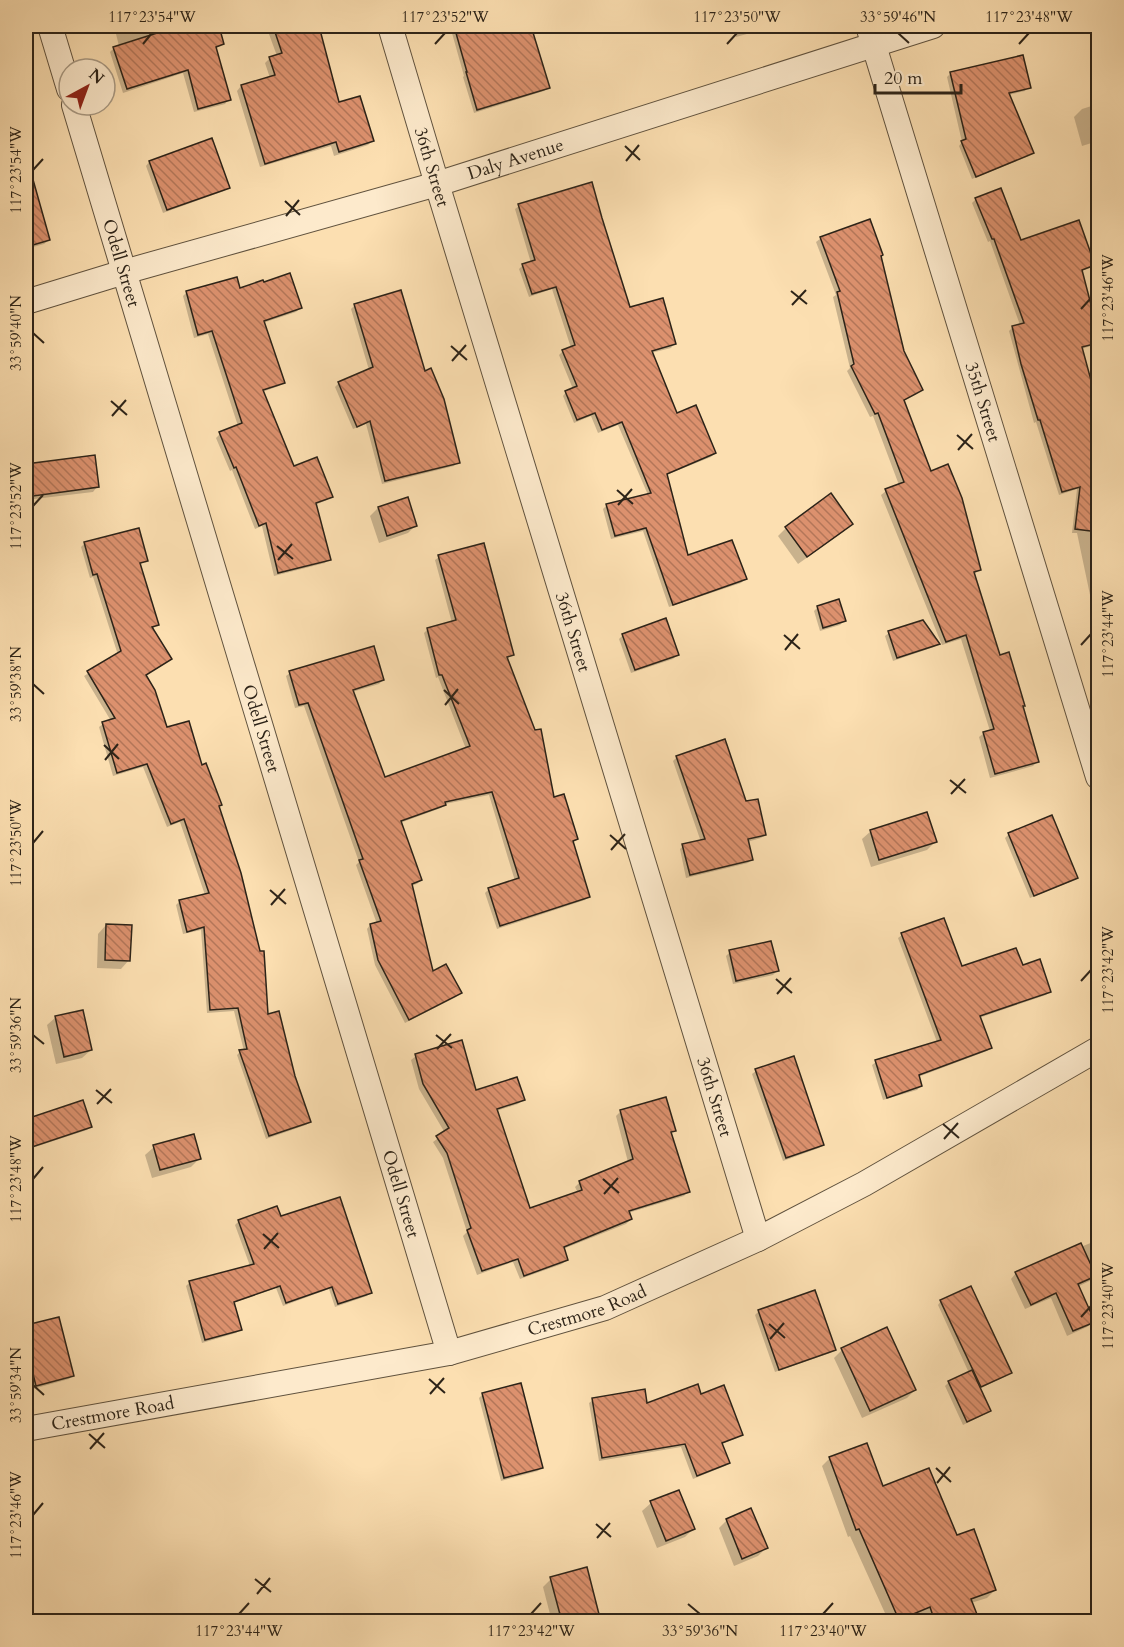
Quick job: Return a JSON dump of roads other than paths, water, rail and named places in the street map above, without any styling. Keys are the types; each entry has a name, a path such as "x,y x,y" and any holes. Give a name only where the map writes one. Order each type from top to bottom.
{"street":[{"path":"50,26 59,57"},
{"name":"36th Street","path":"390,26 758,1239"},
{"name":"Daly Avenue","path":"26,302 437,184 871,35 933,26"},
{"name":"35th Street","path":"871,35 1098,777"},
{"name":"Odell Street","path":"78,117 449,1353"},
{"name":"Crestmore Road","path":"26,1429 449,1353 605,1308 758,1239 864,1184 1098,1049"}]}
